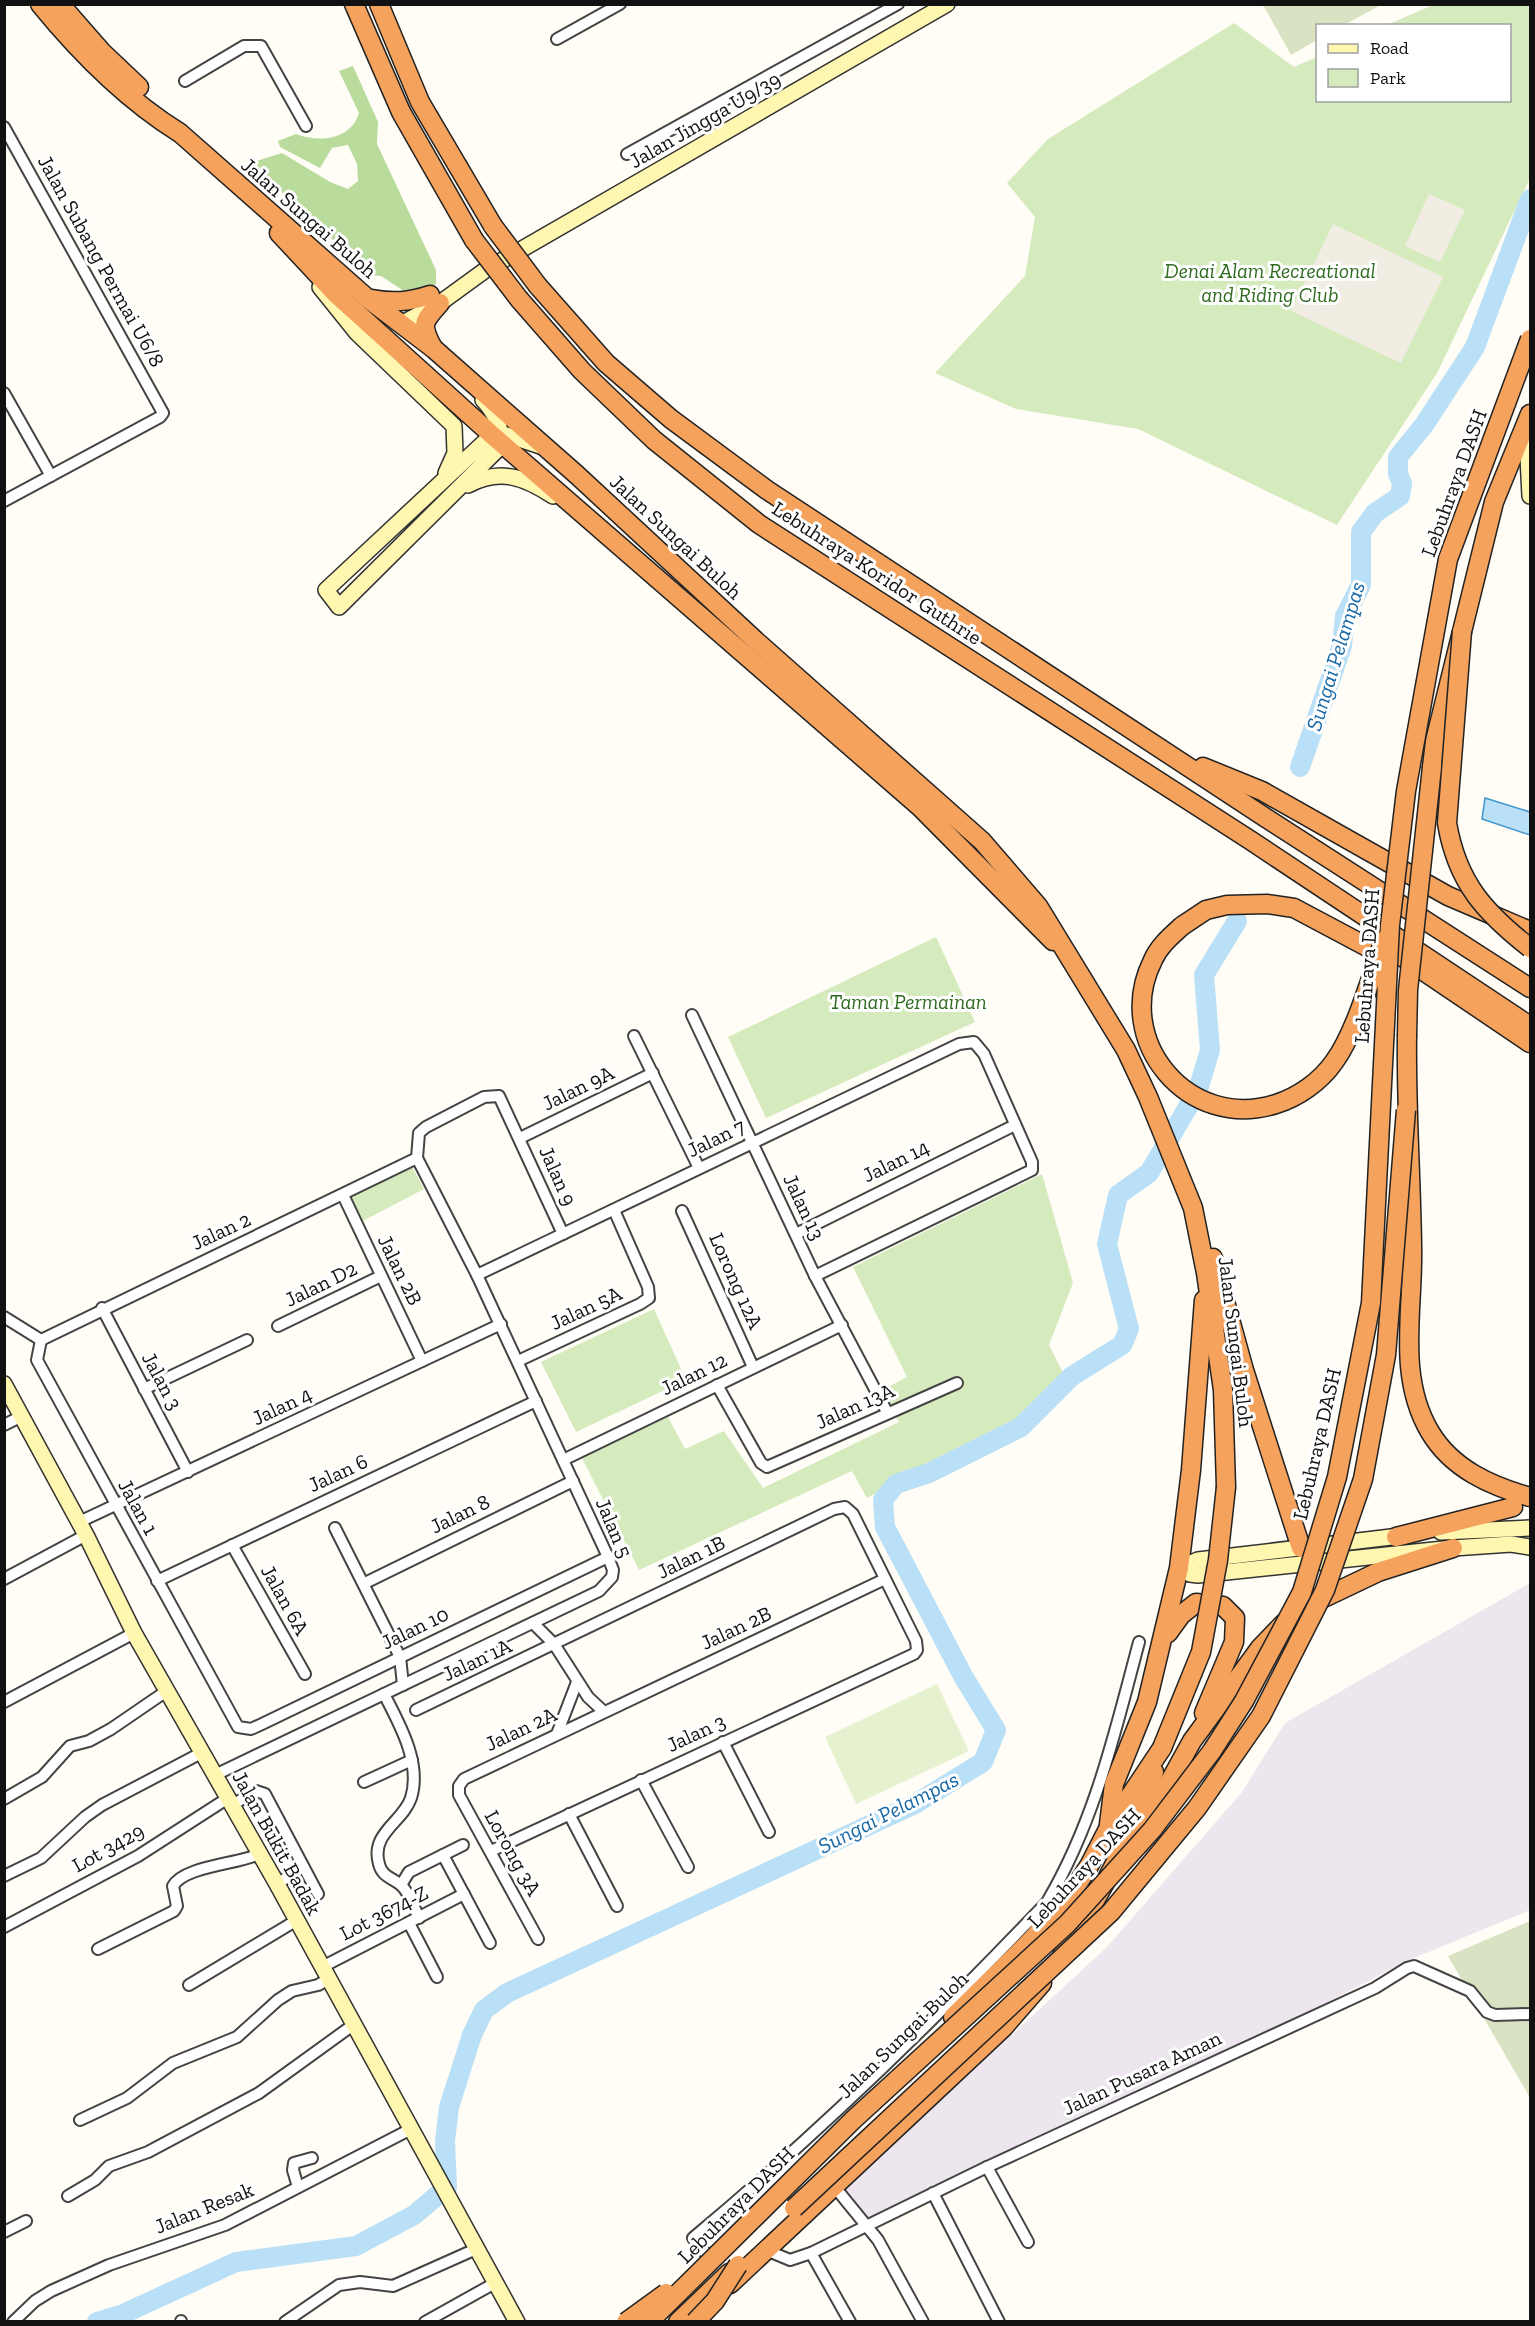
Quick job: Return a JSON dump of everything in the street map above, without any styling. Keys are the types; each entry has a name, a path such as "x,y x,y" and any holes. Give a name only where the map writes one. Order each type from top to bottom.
{"highway":[{"name":"Jalan Sungai Buloh","path":"40,4 72,40 149,114 180,134 396,323 434,350 982,842 1038,906 1074,961 1126,1050 1188,1194 1206,1273 1223,1390 1226,1487 1218,1560 1201,1652 1162,1748 1143,1804 1107,1882 1030,2000 693,2322"},
{"name":"Jalan Sungai Buloh","path":"60,4 101,51 158,106 180,134"},
{"name":"Lebuhraya Koridor Guthrie","path":"354,4 401,112 474,240 519,299 582,371 654,440 759,524 1250,840 1530,1026"},
{"name":"Lebuhraya Koridor Guthrie","path":"379,4 420,102 493,226 538,286 606,363 680,426 805,516 1530,988"},
{"name":"Jalan Sungai Buloh","path":"222,171 336,294 721,636 920,807 1074,961"},
{"path":"336,294 375,319 396,323 398,350"},
{"path":"367,298 393,303 435,299"},
{"path":"434,350 424,331 425,321 435,299"},
{"name":"Lebuhraya DASH","path":"649,2322 715,2253 853,2120 1067,1924 1152,1830 1212,1751 1244,1701 1302,1592 1336,1477 1371,1303 1390,925 1406,791 1448,559 1530,339"},
{"name":"Lebuhraya DASH","path":"678,2322 794,2208 1111,1912 1197,1808 1261,1716 1326,1590 1363,1479 1386,1355 1406,1110 1408,990 1435,741 1494,502 1530,415"},
{"path":"1462,631 1447,823 1452,853 1466,883 1483,906 1506,929 1530,948"},
{"path":"1167,753 1262,790 1448,896 1530,931"},
{"path":"1289,868 1334,910 1530,1043"},
{"path":"1390,925 1359,1008 1335,1062 1317,1081 1292,1099 1268,1107 1240,1110 1214,1107 1190,1094 1170,1078 1154,1058 1141,1006 1152,960 1166,940 1182,926 1206,910 1227,905 1267,904 1294,908 1452,992"},
{"path":"1406,1110 1413,1278 1409,1350 1411,1381 1418,1407 1431,1433 1449,1458 1476,1476 1530,1497"},
{"path":"1199,1236 1211,1253 1224,1292 1244,1370 1301,1548"},
{"path":"1108,1829 1114,1784 1147,1702 1179,1568 1191,1470 1206,1273"},
{"path":"1396,1537 1513,1507"},
{"path":"1192,1741 1260,1648 1283,1624 1315,1602 1378,1572 1452,1548"},
{"path":"1126,1838 1143,1826 1192,1741 1234,1642 1235,1617 1223,1606 1196,1603 1170,1628 1162,1646"},
{"name":"Jalan Sungai Buloh","path":"636,2322 715,2253 1035,1937 1069,1897 1089,1866 1108,1829 1162,1748"},
{"path":"626,2322 715,2253"},
{"path":"693,2322 715,2301 738,2265"}],"street":[{"path":"557,39 620,4"},
{"path":"627,154 898,4"},
{"name":"Jalan Jingga U9/39","path":"396,323 947,4"},
{"path":"185,81 244,46 265,49 306,126"},
{"name":"Jalan Subang Permai U6/8","path":"4,127 163,415 51,476"},
{"path":"290,244 357,333 454,426 455,453 442,482"},
{"path":"464,377 494,412 498,438 453,493 339,607 326,590 442,482 498,438 525,439 548,450"},
{"path":"4,393 51,476 4,501"},
{"path":"1530,415 1527,438 1530,496"},
{"path":"453,493 483,477 501,474 520,477 603,530"},
{"name":"Jalan 13","path":"692,1015 815,1276 887,1412"},
{"path":"634,1036 699,1168"},
{"name":"Jalan 7","path":"477,1275 959,1044 974,1042 984,1054 1015,1125"},
{"name":"Jalan 9A","path":"520,1138 653,1073"},
{"name":"Jalan 9","path":"417,1158 417,1138 426,1127 489,1095 499,1096 563,1234"},
{"path":"815,1276 1029,1173 1032,1170 1032,1162 1015,1125"},
{"name":"Jalan 14","path":"796,1234 1015,1125"},
{"name":"Jalan 2","path":"41,1340 102,1308 342,1196 417,1158"},
{"name":"Jalan 5","path":"215,1775 606,1586 613,1570 501,1324 417,1158"},
{"name":"Jalan 2B","path":"342,1196 422,1361"},
{"name":"Jalan 5A","path":"518,1361 649,1298 648,1287 614,1210"},
{"name":"Lorong 12A","path":"682,1211 753,1367"},
{"name":"Jalan D2","path":"278,1326 381,1276"},
{"name":"Jalan 3","path":"102,1308 188,1472"},
{"path":"4,1317 41,1340"},
{"name":"Jalan 4","path":"4,1579 115,1506 501,1324"},
{"name":"Jalan 12","path":"563,1460 842,1325"},
{"name":"Jalan 1","path":"41,1340 37,1360 238,1727"},
{"path":"144,1389 247,1340"},
{"name":"Jalan 13A","path":"717,1385 763,1465 771,1466 887,1412 957,1383"},
{"name":"Jalan Bukit Badak","path":"5,1386 83,1529 135,1633 297,1920 452,2208 517,2322"},
{"name":"Jalan 6","path":"157,1581 536,1401"},
{"path":"4,1425 22,1416"},
{"name":"Jalan 8","path":"365,1583 573,1481"},
{"name":"Jalan 1B","path":"554,1644 834,1509 845,1507 853,1514 885,1579"},
{"path":"335,1528 365,1583 400,1657 403,1685"},
{"path":"1179,1568 1198,1560 1446,1531 1530,1528"},
{"path":"1179,1568 1190,1574 1198,1575 1452,1548 1511,1544 1530,1547"},
{"name":"Jalan 6A","path":"232,1545 305,1674"},
{"name":"Jalan 10","path":"238,1727 251,1728 262,1724 608,1557"},
{"name":"Jalan 2B","path":"603,1711 885,1579"},
{"name":"Jalan 3","path":"491,1851 910,1656 917,1650 916,1641 885,1579"},
{"path":"533,1623 554,1644 588,1697 603,1711"},
{"path":"4,1702 135,1633"},
{"path":"715,2253 693,2238 784,2162 858,2094 1047,1902 1067,1869 1092,1810 1139,1642"},
{"name":"Jalan 1A","path":"416,1710 554,1644"},
{"path":"556,1734 578,1682"},
{"path":"4,1799 42,1777 70,1746 89,1742 168,1690"},
{"path":"384,1694 399,1722 412,1760 414,1781 406,1809 385,1830 378,1847 379,1865 387,1879 401,1885 437,1977"},
{"name":"Jalan 2A","path":"459,1786 473,1773 603,1711"},
{"path":"723,1742 769,1832"},
{"path":"4,1876 41,1858 85,1817 102,1805 203,1752"},
{"path":"364,1782 412,1760"},
{"path":"641,1780 688,1867"},
{"name":"Lorong 3A","path":"459,1786 459,1795 538,1939"},
{"name":"Lot 3429","path":"4,1927 138,1856 230,1802 256,1791 265,1794 318,1893"},
{"path":"569,1814 617,1906"},
{"path":"401,1885 409,1872 463,1845"},
{"path":"98,1949 174,1911 177,1906 173,1886 176,1881 200,1870 249,1859 259,1854"},
{"path":"443,1855 489,1943"},
{"path":"277,1884 303,1867"},
{"name":"Lot 3674-Z","path":"80,2120 127,2098 173,2064 237,2037 278,2000 292,1991 318,1985 325,1973 414,1920 464,1894"},
{"path":"189,1985 297,1920"},
{"name":"Jalan Pusara Aman","path":"766,2250 790,2260 811,2253 987,2166 1375,1988 1407,1968 1419,1967 1458,1984 1470,1991 1487,2012 1495,2015 1530,2014"},
{"path":"68,2196 95,2180 109,2166 148,2152 259,2093 353,2025"},
{"name":"Jalan Resak","path":"13,2322 51,2291 109,2265 225,2225 411,2129"},
{"path":"298,2187 293,2170 294,2163 312,2158"},
{"path":"987,2166 1029,2242"},
{"path":"834,2186 878,2240 923,2322"},
{"path":"933,2193 999,2322"},
{"path":"4,2232 26,2221"},
{"path":"285,2322 339,2284 360,2282 393,2286 476,2249"},
{"path":"811,2253 850,2322"},
{"path":"425,2322 495,2283"}],"shaded area":[{"path":"1429,194 1465,210 1440,262 1405,246"},
{"path":"1333,224 1443,277 1401,363 1291,311"},
{"path":"1530,1583 1530,1910 1407,1961 1293,2020 868,2222 843,2191 1107,1947 1242,1792 1285,1723"}],"green space":[{"path":"1263,5 1381,5 1346,24 1316,24 1316,41 1291,55"},
{"name":"Denai Alam Recreational and Riding Club","path":"1433,5 1530,5 1530,178 1437,373 1337,525 1138,429 1016,409 935,373 1025,276 1035,217 1007,183 1048,139 1234,23 1294,67 1316,57 1316,102 1511,102 1511,24 1389,24"},
{"path":"353,66 378,122 377,144 436,270 436,284 410,295 381,276 367,275 349,262 341,247 250,163 282,153 330,182 348,189 358,181 357,164 348,145 332,148 320,168 280,147 278,141 296,134 314,138 333,137 349,129 359,113 339,71"},
{"name":"Taman Permainan","path":"936,937 975,1022 766,1118 728,1037"},
{"path":"411,1165 424,1189 361,1222 348,1196"},
{"path":"1042,1174 1073,1283 1049,1345 1065,1377 1015,1423 867,1498 852,1471 639,1570 582,1458 668,1417 685,1449 724,1431 763,1488 899,1422 881,1391 907,1377 853,1267"},
{"path":"654,1309 686,1380 576,1432 541,1362"},
{"path":"937,1684 969,1751 856,1804 825,1737"},
{"path":"1530,1921 1530,2098 1448,1956"}],"water":[{"path":"1485,798 1530,812 1530,835 1482,819"}],"waterway":[{"name":"Sungai Pelampas","path":"1300,767 1342,646 1345,616 1361,585 1361,532 1375,513 1400,496 1402,483 1398,474 1398,457 1424,425 1475,347 1530,199"},
{"name":"Sungai Pelampas","path":"97,2322 123,2314 236,2262 356,2246 414,2215 447,2187 445,2141 449,2107 472,2035 484,2010 507,1993 915,1804 983,1762 996,1730 963,1676 885,1527 883,1500 896,1484 929,1473 1021,1427 1072,1376 1122,1345 1129,1329 1107,1244 1118,1195 1149,1173 1198,1090 1210,1050 1204,975 1237,921"}]}
